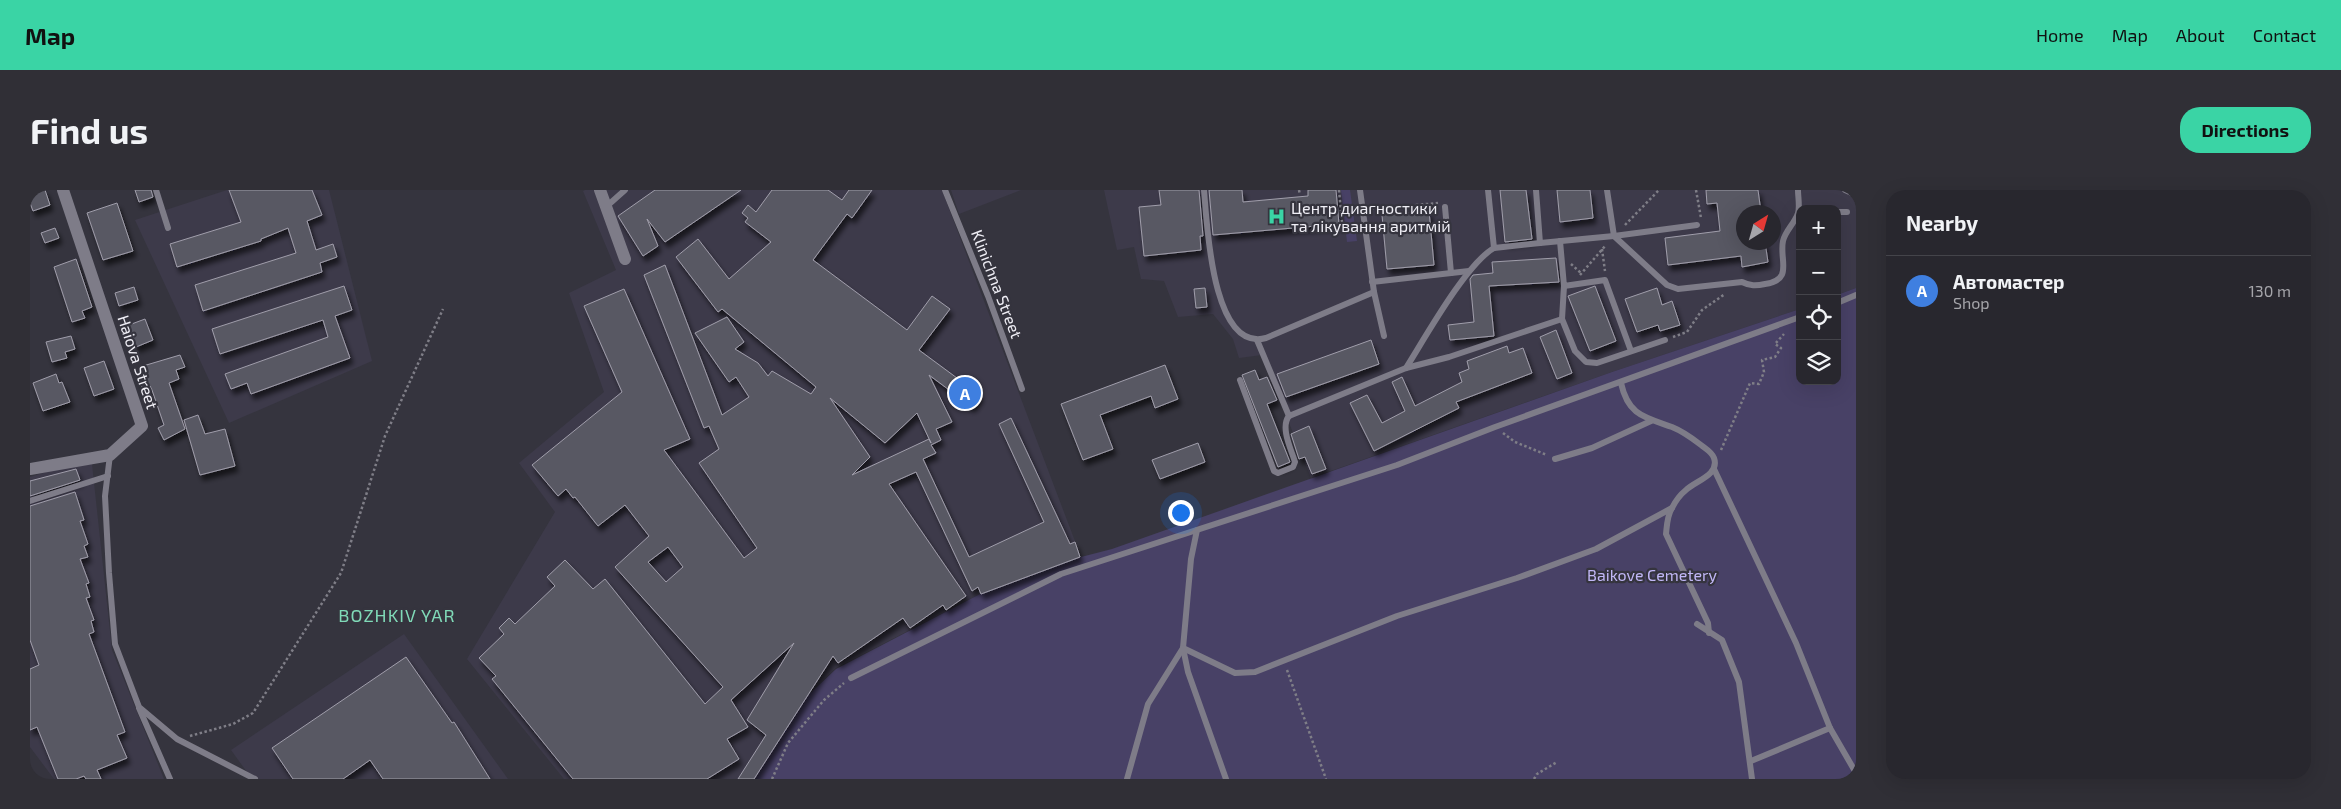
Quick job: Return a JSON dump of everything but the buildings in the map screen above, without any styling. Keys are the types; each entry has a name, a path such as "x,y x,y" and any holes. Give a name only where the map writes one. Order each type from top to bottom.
{"street":[{"name":"Haiova Street","path":"63,190 142,426 110,455"},
{"path":"600,190 625,259"},
{"path":"30,469 110,455"}],"lane":[{"path":"156,190 168,228"},
{"path":"606,206 625,190"},
{"name":"Klinichna Street","path":"945,190 988,296 1022,389"},
{"path":"1204,190 1210,253 1222,306 1239,332 1248,339 1257,340 1374,292"},
{"path":"1360,190 1372,282 1384,336"},
{"path":"1488,190 1494,248"},
{"path":"1536,190 1540,242"},
{"path":"1608,190 1614,236 1667,286 1678,289 1742,282 1750,286 1774,283 1778,280 1783,268 1783,240 1796,218"},
{"path":"1798,190 1799,205"},
{"path":"1845,190 1856,195"},
{"path":"1445,207 1450,273"},
{"path":"1841,212 1847,212"},
{"path":"1406,368 1469,271 1487,252 1494,248 1614,236 1697,225"},
{"path":"1560,242 1568,285 1562,319 1575,351 1586,362 1597,364 1665,340"},
{"path":"1372,282 1469,271"},
{"path":"1568,285 1606,280 1630,351"},
{"path":"1841,301 1856,295"},
{"path":"1240,380 1274,471 1278,472 1293,466 1295,462 1286,428 1286,420 1289,416 1406,368 1449,357 1562,319"},
{"path":"851,678 1061,574 1397,466 1495,427 1796,319"},
{"path":"1257,340 1289,416"},
{"path":"1621,383 1624,395 1632,410 1651,421 1673,427 1694,439 1710,452 1715,460 1714,468 1708,476 1685,490 1672,508 1667,519 1666,534 1708,623 1709,632"},
{"path":"1555,459 1592,448 1651,421"},
{"path":"110,455 105,496 109,573 116,644 139,707 170,779"},
{"path":"1714,468 1788,625 1830,728 1856,773"},
{"path":"30,501 108,476"},
{"path":"1182,648 1235,673 1255,672 1396,616 1517,578 1596,549 1672,508"},
{"path":"1197,530 1191,559 1182,648 1188,672 1226,779"},
{"path":"1697,624 1722,640 1739,682 1752,779"},
{"path":"1127,779 1148,704 1182,648"},
{"path":"139,707 176,739 255,779"},
{"path":"1751,761 1830,728"}],"path":[{"path":"1299,190 1300,195"},
{"path":"1339,190 1343,234"},
{"path":"1568,285 1658,190"},
{"path":"1696,190 1701,215 1701,221 1697,225"},
{"path":"1363,210 1441,202 1445,207"},
{"path":"1602,249 1606,280"},
{"path":"1561,255 1591,282"},
{"path":"1665,340 1687,332 1702,310 1742,282"},
{"path":"176,739 233,724 253,713 340,573 385,436 443,309"},
{"path":"1715,460 1750,383 1759,384 1764,372 1762,360 1776,357 1781,348 1775,344 1796,320"},
{"path":"1495,427 1516,442 1555,459"},
{"path":"1284,661 1326,779"},
{"path":"772,779 788,743 824,700 851,678"},
{"path":"1534,779 1537,774 1557,762"}],"shaded area":[{"path":"227,190 329,190 372,361 229,423 135,220"},
{"path":"942,190 1081,557 980,594 836,668 805,698 754,779 564,779 467,659 555,512 519,463 604,392 569,293 616,270 583,191"},
{"path":"951,190 1021,190 959,214"},
{"path":"1104,190 1856,190 1856,288 1841,294 1841,205 1796,205 1796,310 1612,372 1311,478 1262,355 1239,358 1233,339 1213,314 1178,317 1164,281 1141,279 1134,247 1117,250"},
{"path":"92,464 112,650 164,779 54,779 30,747 30,477 65,466"},
{"path":"404,634 508,779 252,779 231,750"}],"green space":[{"path":"1341,190 1350,190 1357,241 1347,242"},
{"name":"Baikove Cemetery","path":"1856,288 1856,779 754,779 805,698 836,669 980,594 1081,557 1112,549 1612,372 1796,310 1796,385 1841,385 1841,294"}],"place":[{"name":"Центр диагностики та лікування аритмій","path":"1277,217"},
{"name":"Автомастер","path":"965,393"}],"district":[{"name":"BOZHKIV YAR","path":"397,616"}]}
